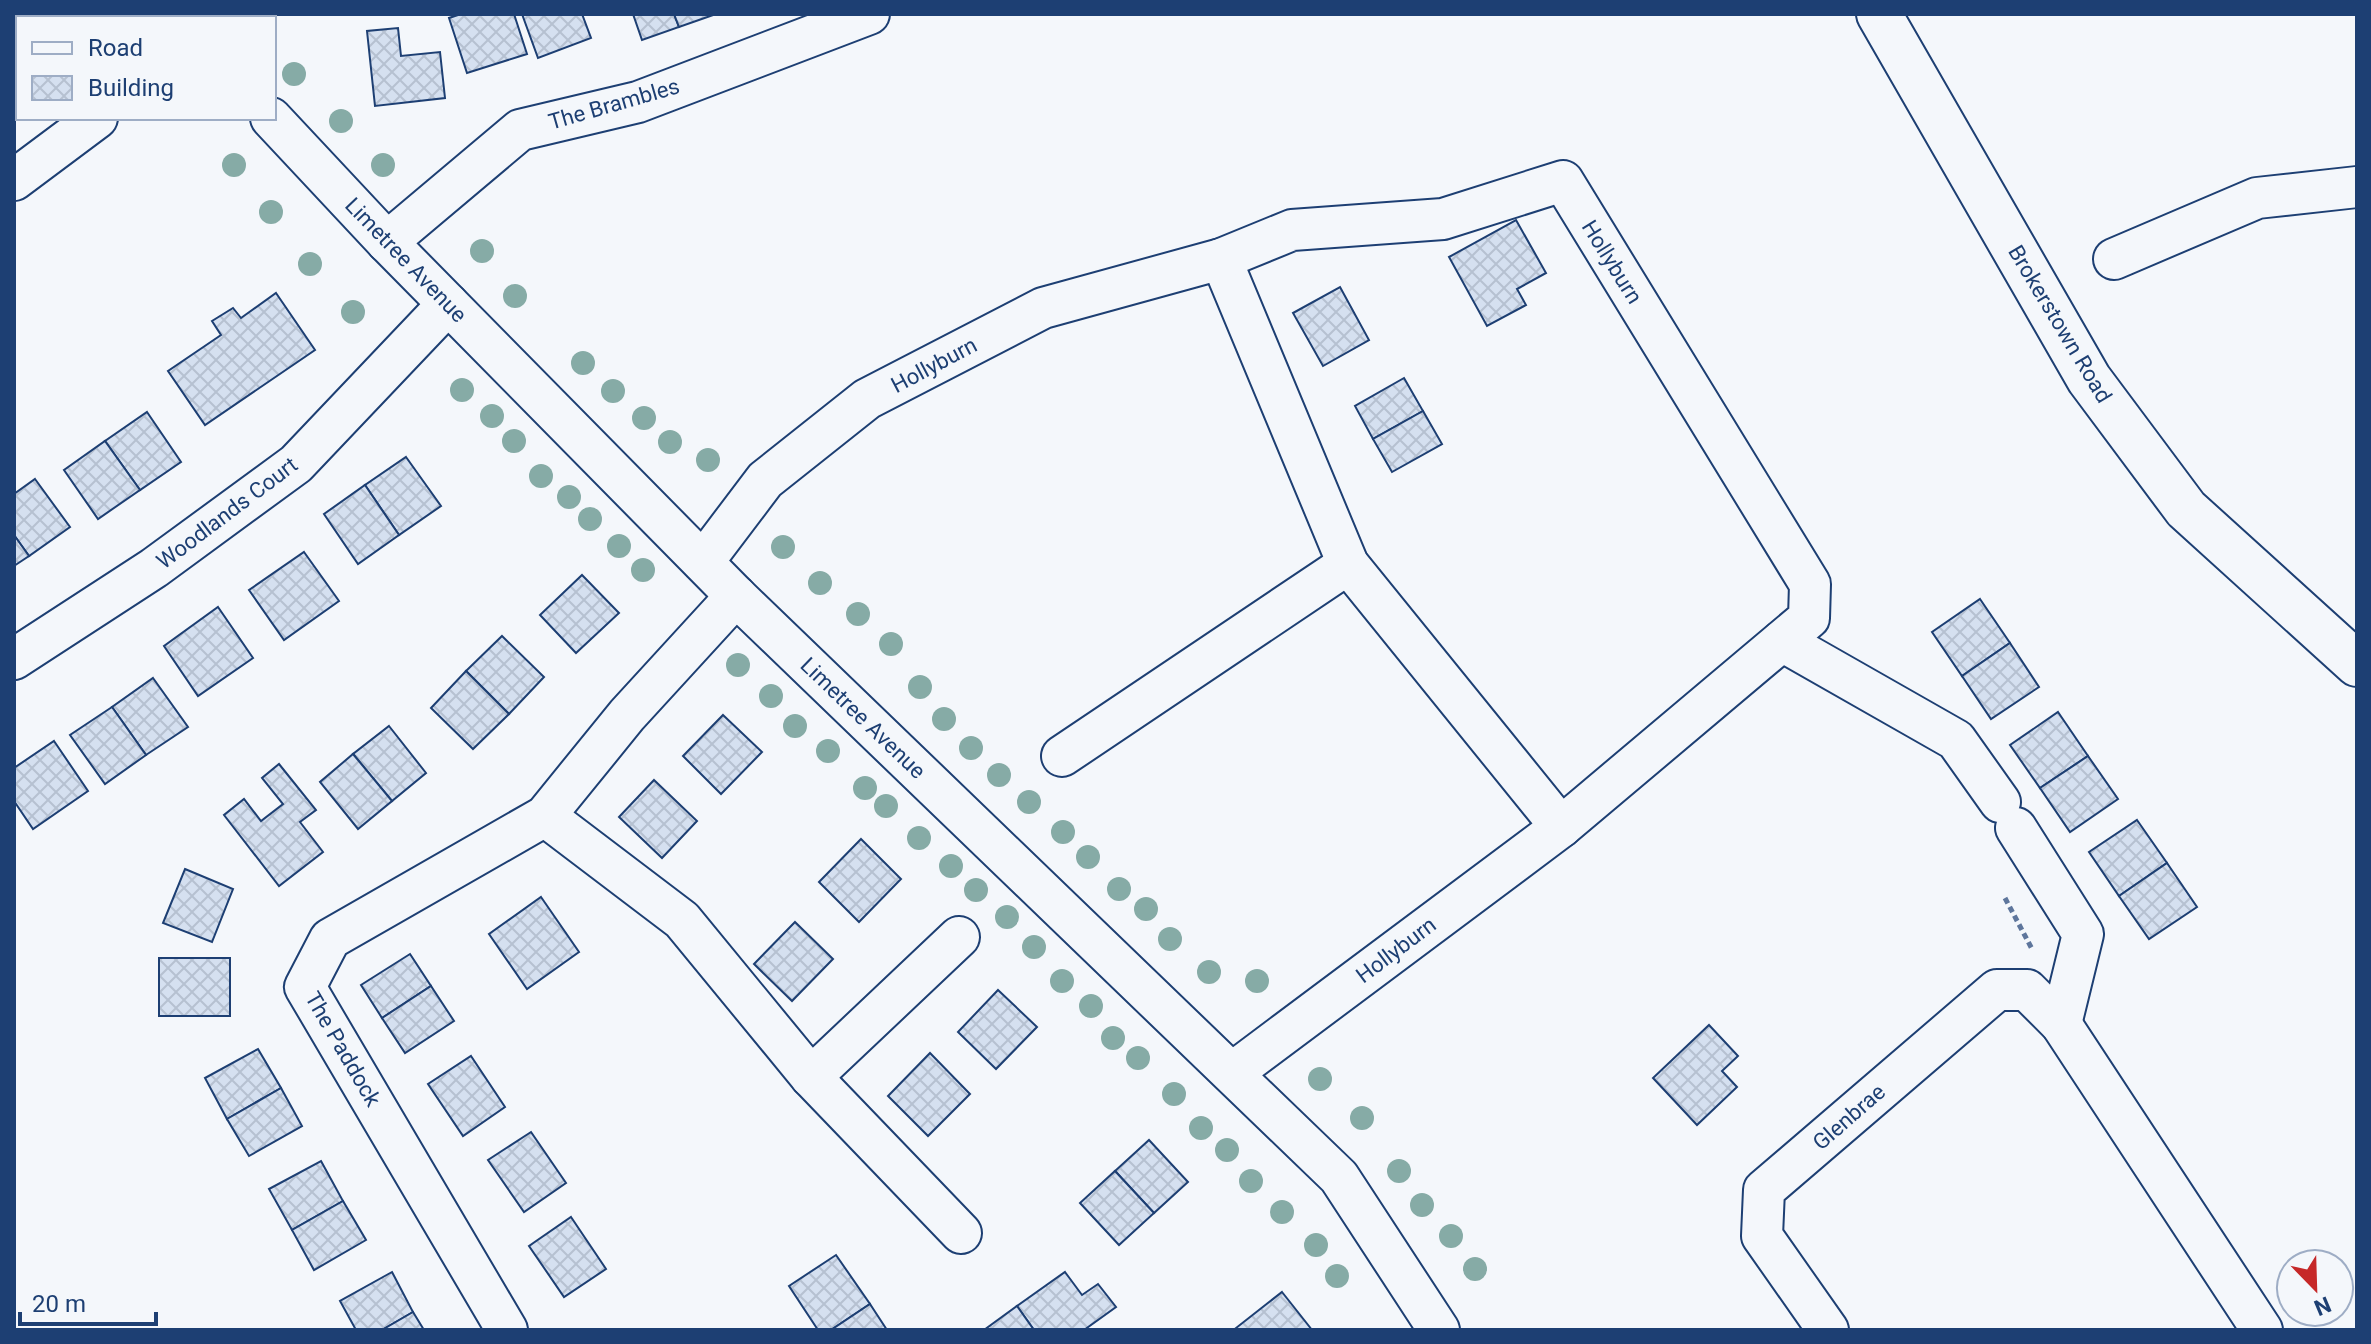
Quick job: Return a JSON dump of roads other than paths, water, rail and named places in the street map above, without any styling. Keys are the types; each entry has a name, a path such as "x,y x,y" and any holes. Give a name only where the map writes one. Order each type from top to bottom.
{"street":[{"name":"The Brambles","path":"387,242 520,130 638,102 869,14"},
{"name":"Brokerstown Road","path":"1879,14 2089,379 2186,509 2357,664"},
{"path":"14,180 94,120"},
{"name":"Limetree Avenue","path":"273,120 387,242 736,596 1339,1177 1421,1323"},
{"name":"Hollyburn","path":"703,562 765,480 867,399 1043,308 1221,259 1292,230 1443,219 1563,181 1810,584 1809,618 1561,827 1232,1073"},
{"path":"2114,259 2257,198 2357,187"},
{"path":"1221,259 1348,564 1561,827"},
{"name":"Woodlands Court","path":"14,659 154,568 296,464 448,304"},
{"path":"1062,756 1348,564"},
{"name":"The Paddock","path":"507,1330 305,987 330,939 545,816 627,715 736,596"},
{"path":"1782,641 1956,740 2008,815 2083,934 2061,1024 2262,1330"},
{"path":"545,816 682,920 811,1077 961,1233"},
{"path":"811,1077 959,937"},
{"name":"Glenbrae","path":"1828,1330 1762,1236 1764,1190 1997,990 2027,990 2061,1024"}]}
